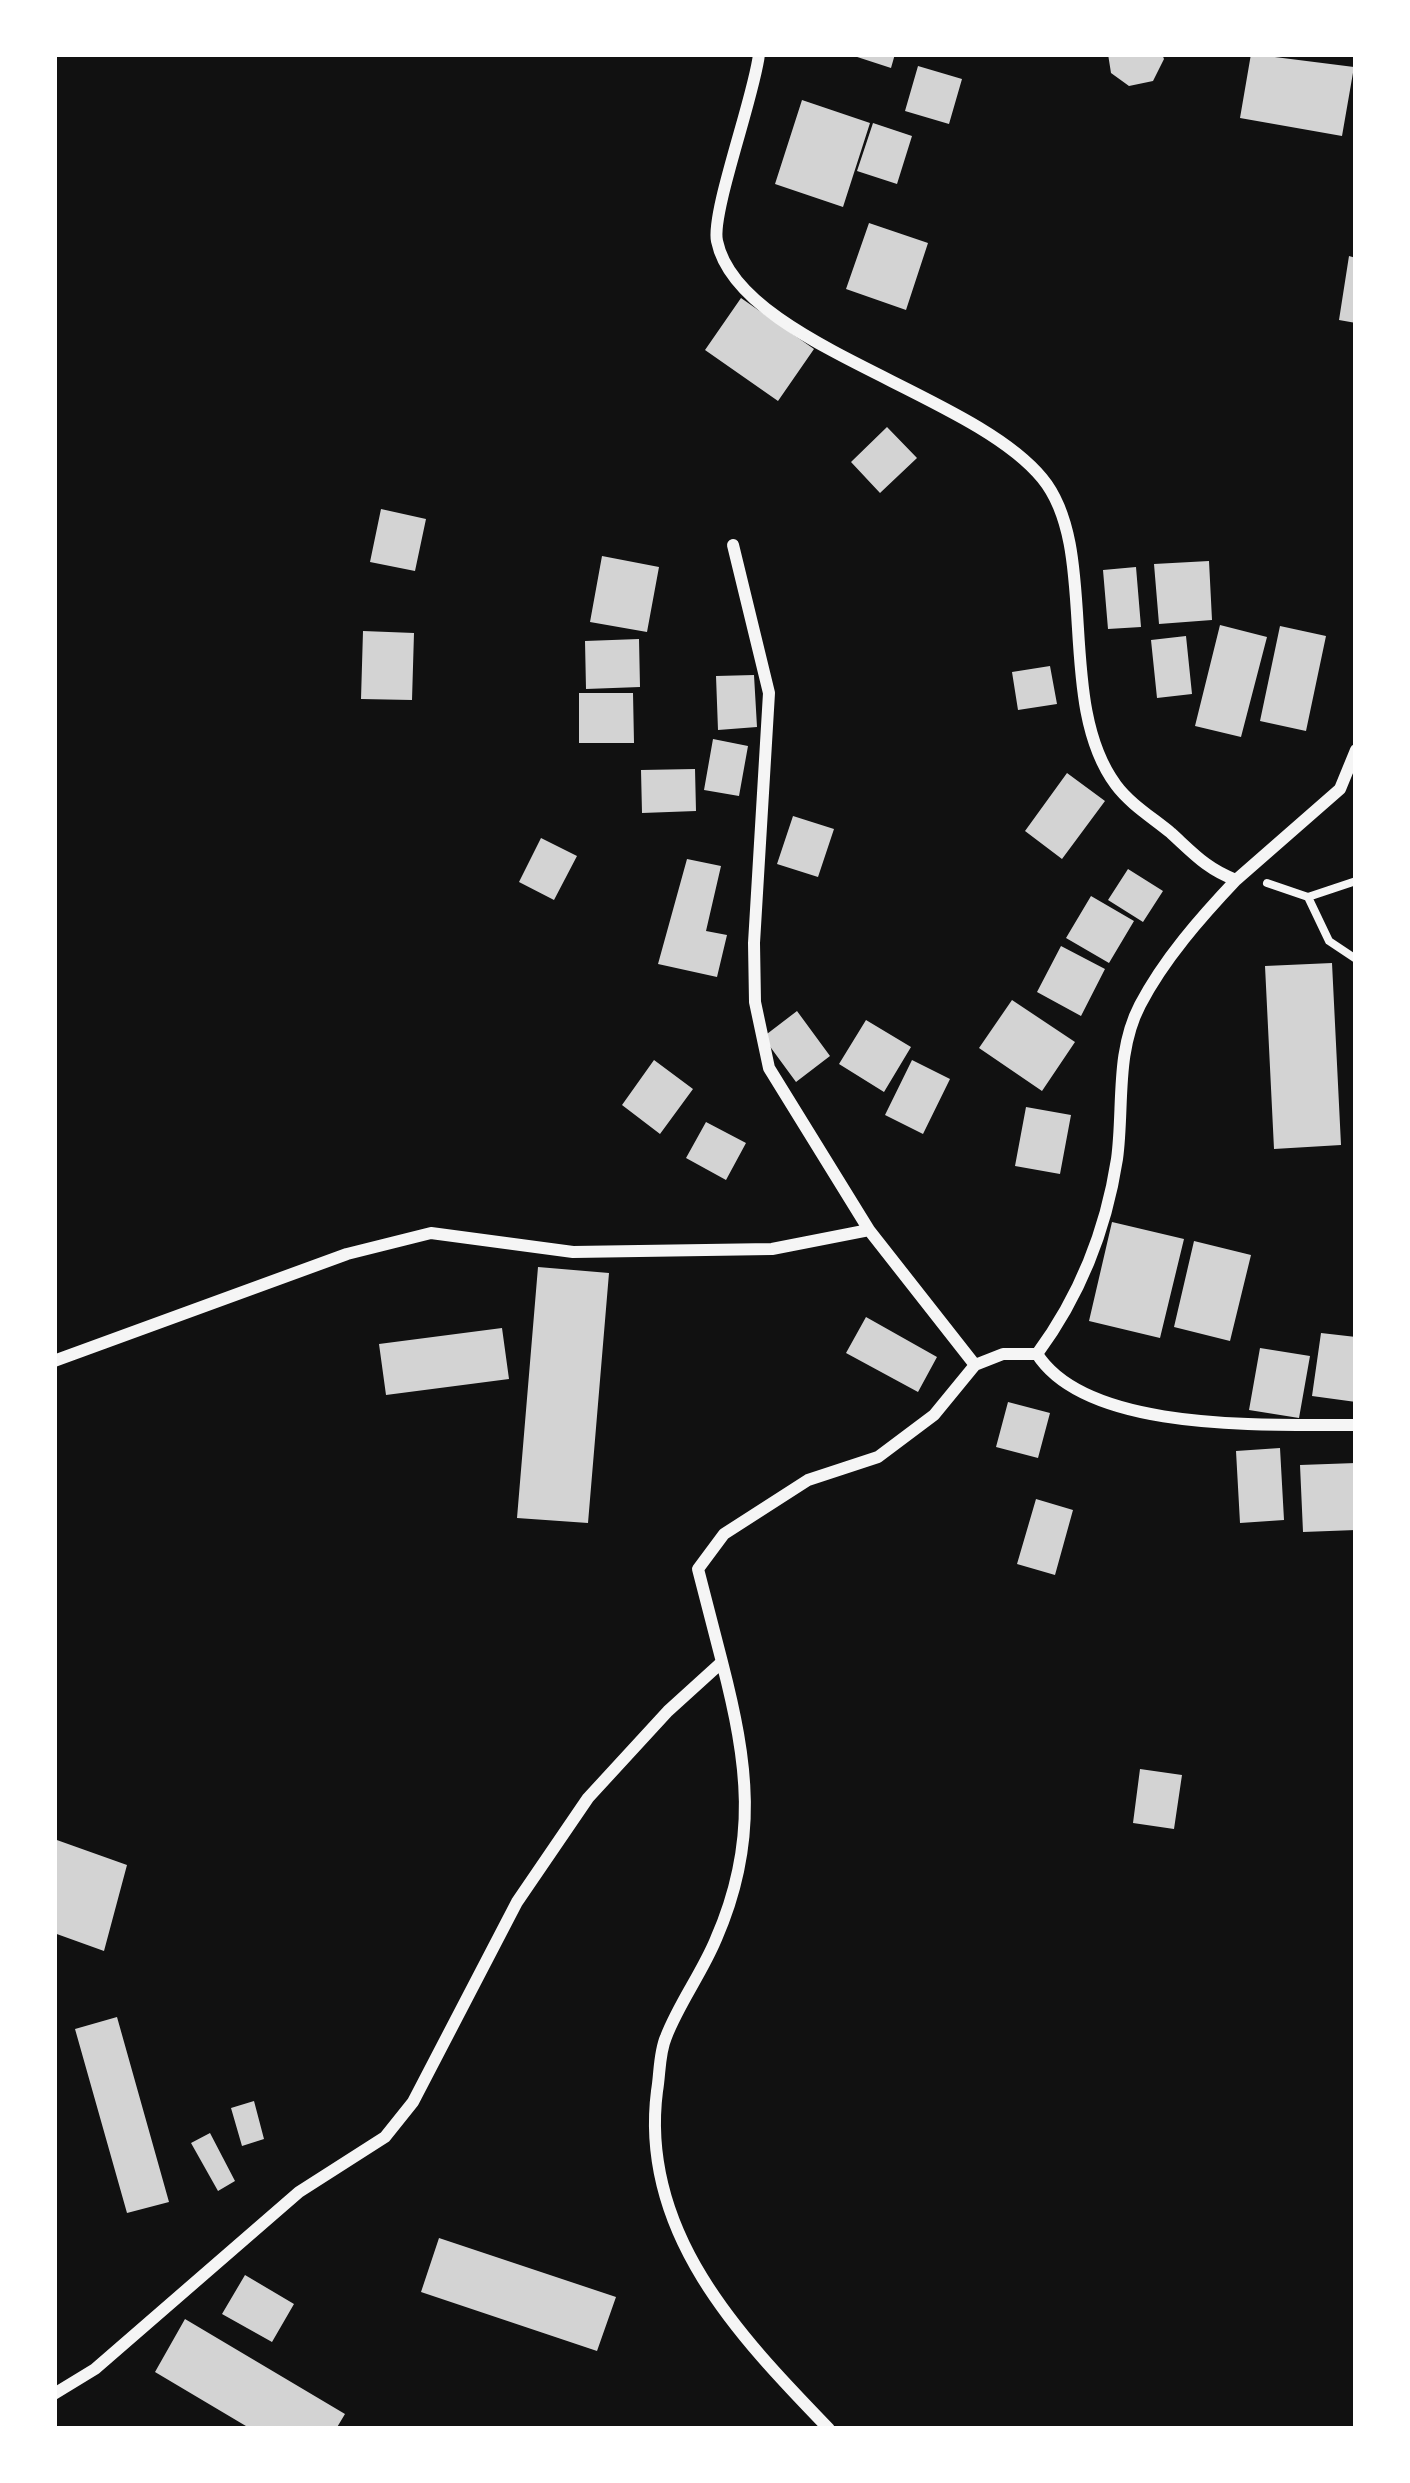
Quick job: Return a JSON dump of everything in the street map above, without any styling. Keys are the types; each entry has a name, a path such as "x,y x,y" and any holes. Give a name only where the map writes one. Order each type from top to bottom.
{"street":[{"path":"759,54 716,239 741,288 848,362 970,418 1045,480 1063,512 1080,673 1093,730 1114,784 1204,867 1236,880"},
{"path":"734,545 769,693 754,943 760,1036 769,1068 869,1230 975,1365"},
{"path":"1037,1354 1069,1310 1091,1256 1116,1160 1123,1060 1139,1006 1199,920 1236,880 1340,788 1356,750"},
{"path":"54,1361 346,1253 430,1233 573,1252 772,1249 869,1230"},
{"path":"830,2429 720,2311 680,2240 658,2176 654,2115 664,2041 715,1942 740,1880 745,1838 743,1745 698,1569 724,1534 808,1480 878,1457 934,1415 975,1365 1003,1354 1037,1354 1083,1394 1146,1412 1235,1423 1356,1425"},
{"path":"54,2394 95,2369 298,2192 385,2137 413,2102 517,1902 588,1798 668,1711 722,1662"}],"path":[{"path":"1236,880 1279,884 1308,897 1329,941 1356,959"},
{"path":"1308,897 1356,881"}],"building":[{"path":"848,54 895,54 891,68"},
{"path":"1108,54 1162,54 1164,59 1153,81 1129,86 1111,73"},
{"path":"1251,54 1354,67 1342,136 1240,118"},
{"path":"918,66 962,79 949,124 905,111"},
{"path":"802,100 870,123 843,207 775,184"},
{"path":"873,123 912,136 897,184 857,171"},
{"path":"869,223 928,243 906,310 846,289"},
{"path":"1349,256 1356,258 1356,323 1339,320"},
{"path":"741,298 814,349 778,401 705,350"},
{"path":"887,427 917,458 880,493 851,462"},
{"path":"381,509 426,519 415,571 370,562"},
{"path":"602,556 659,567 647,632 590,622"},
{"path":"1209,561 1212,620 1159,624 1154,564"},
{"path":"1136,567 1141,627 1108,629 1103,570"},
{"path":"1220,625 1267,637 1241,737 1195,726"},
{"path":"1280,626 1326,636 1306,731 1260,721"},
{"path":"363,631 414,633 412,700 361,699"},
{"path":"1186,636 1192,694 1157,698 1151,640"},
{"path":"639,639 640,687 586,689 585,641"},
{"path":"1050,666 1057,704 1018,710 1012,672"},
{"path":"754,675 757,727 718,730 716,676"},
{"path":"579,693 633,693 634,743 579,743"},
{"path":"713,739 748,746 739,796 704,790"},
{"path":"695,769 696,811 642,813 641,770"},
{"path":"1067,773 1105,801 1062,859 1025,831"},
{"path":"793,816 834,829 818,877 777,864"},
{"path":"541,838 577,856 554,900 519,882"},
{"path":"687,859 721,866 706,931 727,935 717,977 658,964"},
{"path":"1128,869 1163,891 1143,922 1108,900"},
{"path":"1091,896 1134,921 1109,963 1066,938"},
{"path":"1061,946 1105,969 1081,1016 1037,992"},
{"path":"1332,963 1341,1145 1274,1149 1265,966"},
{"path":"1012,1000 1075,1042 1042,1091 979,1048"},
{"path":"797,1011 830,1056 796,1082 763,1037"},
{"path":"866,1020 911,1047 884,1092 839,1064"},
{"path":"654,1060 693,1089 660,1134 622,1105"},
{"path":"912,1060 950,1079 923,1134 885,1115"},
{"path":"1026,1107 1071,1115 1060,1174 1015,1166"},
{"path":"706,1122 746,1143 726,1180 686,1158"},
{"path":"1112,1222 1184,1239 1160,1338 1089,1321"},
{"path":"1194,1241 1251,1255 1230,1341 1174,1327"},
{"path":"538,1267 609,1273 588,1523 517,1518"},
{"path":"866,1317 937,1357 918,1392 846,1353"},
{"path":"502,1328 509,1379 386,1395 379,1344"},
{"path":"1321,1333 1356,1337 1356,1402 1312,1396"},
{"path":"1260,1348 1310,1356 1299,1418 1249,1410"},
{"path":"1008,1402 1050,1413 1038,1458 996,1447"},
{"path":"1280,1448 1284,1520 1240,1523 1236,1451"},
{"path":"1356,1463 1356,1530 1303,1532 1300,1465"},
{"path":"1036,1499 1073,1510 1055,1575 1017,1564"},
{"path":"1140,1769 1182,1775 1174,1829 1133,1823"},
{"path":"54,1839 127,1865 104,1951 54,1933"},
{"path":"117,2017 169,2202 127,2213 75,2029"},
{"path":"254,2101 264,2139 242,2146 231,2108"},
{"path":"210,2133 235,2181 218,2191 191,2143"},
{"path":"439,2238 616,2297 597,2351 421,2292"},
{"path":"245,2275 294,2304 272,2342 222,2314"},
{"path":"185,2319 345,2414 336,2429 251,2429 155,2372"}]}
